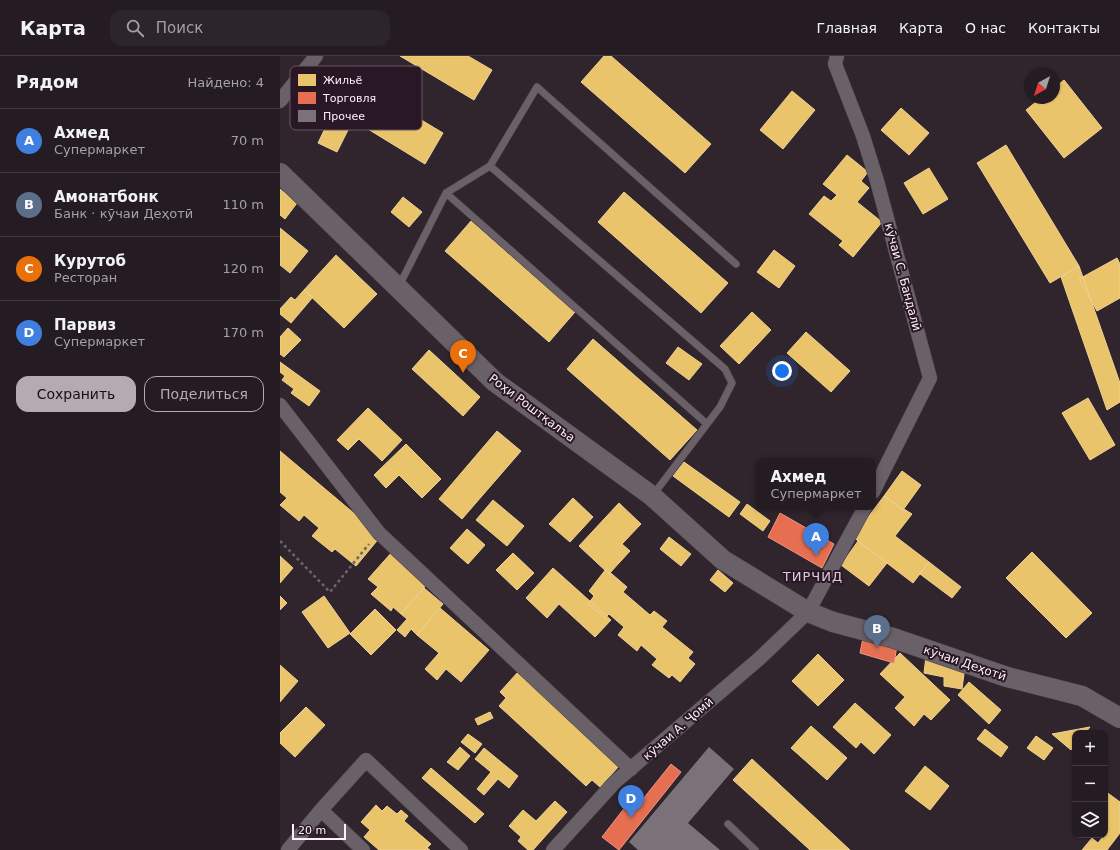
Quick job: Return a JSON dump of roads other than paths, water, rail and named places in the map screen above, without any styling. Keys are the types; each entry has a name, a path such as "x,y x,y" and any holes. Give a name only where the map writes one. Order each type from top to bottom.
{"main road":[{"name":"Роҳи Роштқалъа","path":"280,173 495,382 652,496 723,560 808,612"},
{"name":"кӯчаи Деҳотӣ","path":"808,612 833,622 893,638 1007,678 1082,696 1120,718"}],"street":[{"path":"308,66 316,56"},
{"name":"кӯчаи С. Бандалӣ","path":"837,56 835,64 863,136 877,181 930,378 876,486"},
{"path":"280,101 290,88"},
{"path":"280,405 379,533 631,769"},
{"path":"808,612 863,510"},
{"name":"кӯчаи А. Ҷомӣ","path":"553,850 616,782 760,658 808,612"},
{"path":"288,850 321,810 366,760 461,850"},
{"path":"321,810 362,850"}],"lane":[{"path":"398,288 446,193 490,166 537,87 736,264"},
{"path":"490,166 725,369 732,383 720,407 652,496"},
{"path":"446,193 707,424"},
{"path":"728,824 755,850"}],"place":[{"name":"Курутоб","path":"463,373"},
{"name":"Ахмед","path":"816,556"},
{"name":"Амонатбонк","path":"877,648"},
{"name":"Парвиз","path":"631,818"}],"district":[{"name":"ТИРЧИД","path":"813,576"}]}
